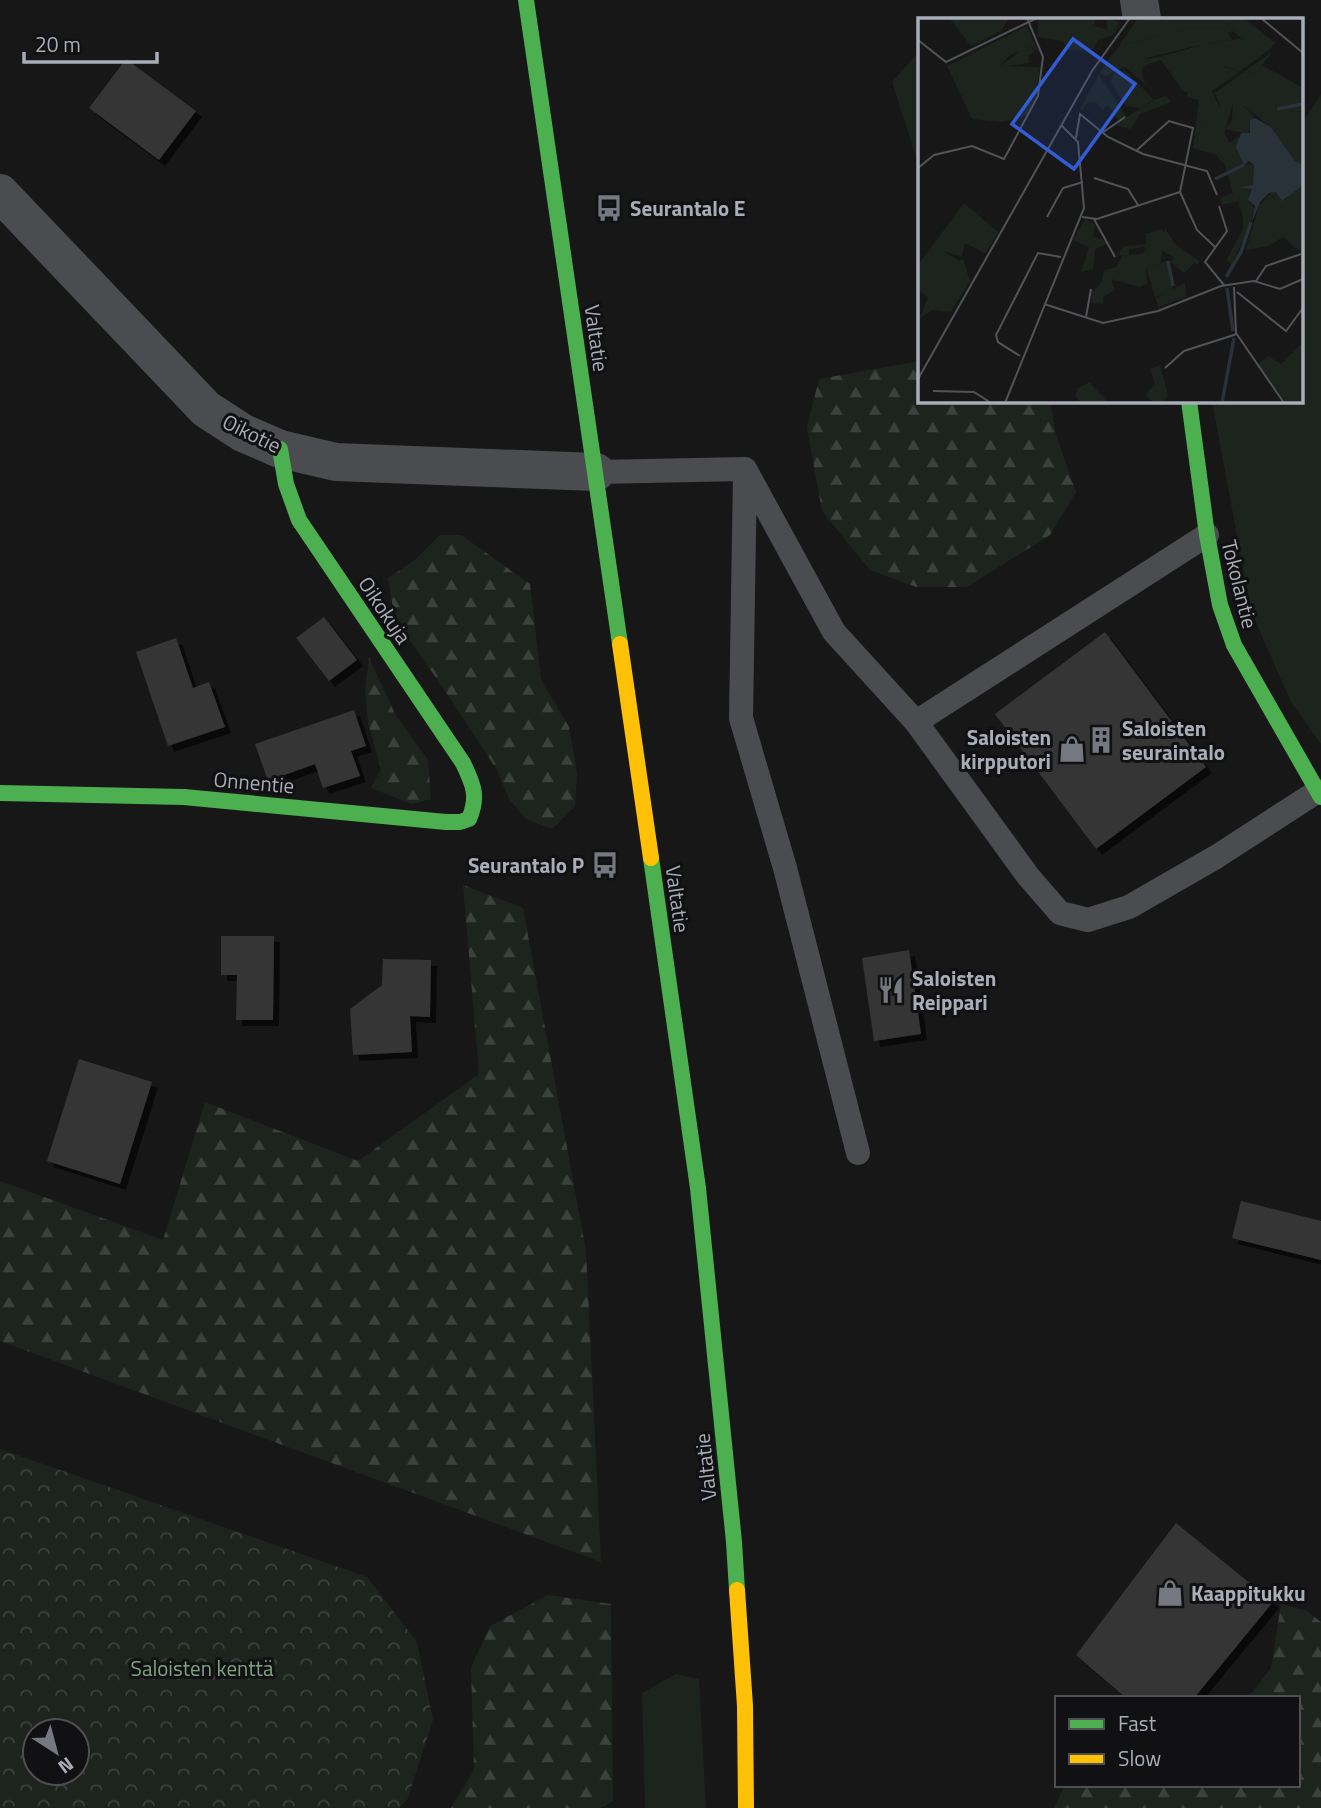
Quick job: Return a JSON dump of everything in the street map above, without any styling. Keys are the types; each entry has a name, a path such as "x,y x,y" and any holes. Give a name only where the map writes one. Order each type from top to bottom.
{"main road":[{"name":"Valtatie","path":"526,0 698,1188 734,1542 745,1706 746,1808"},
{"name":"Tokolantie","path":"1189,402 1207,535 1220,605 1234,645 1320,794"},
{"name":"Oikokuja","path":"280,449 286,484 299,520 463,763 474,786"},
{"name":"Onnentie","path":"0,793 184,797 460,822 470,818 476,806 474,786"}],"street":[{"path":"1139,0 1142,18"},
{"name":"Oikotie","path":"0,193 206,409 243,433 280,449 336,462 596,472"}],"lane":[{"path":"596,472 746,469"},
{"path":"746,469 834,632 916,723 1028,876 1060,913 1088,920 1129,907 1320,794"},
{"path":"746,469 741,718 785,868 858,1153"},
{"path":"916,723 1207,535"}],"green space":[{"path":"918,54 918,163 892,82"},
{"path":"1321,95 1321,744 1291,702 1251,611 1212,402 1304,402 1304,120"},
{"path":"918,361 918,402 1050,402 1056,435 1076,492 1050,535 967,587 916,587 870,570 822,511 807,427 819,379"},
{"path":"440,535 461,535 530,584 541,680 569,727 577,773 575,806 552,829 526,819 509,799 497,770 400,626 392,603 388,578 415,560"},
{"path":"369,657 395,714 428,760 431,799 412,804 371,788 381,769 368,723 365,690"},
{"path":"463,885 523,908 586,1251 601,1562 0,1341 0,1181 163,1240 205,1102 358,1161 479,1074"},
{"name":"Saloisten kenttä","path":"0,1449 367,1577 417,1642 433,1720 407,1800 399,1808 0,1808"},
{"path":"548,1595 611,1604 613,1801 600,1808 451,1808 474,1770 471,1668 490,1626"},
{"path":"1281,1604 1307,1611 1321,1622 1321,1808 1054,1808 1064,1787 1300,1787 1300,1696 1244,1696 1252,1693 1271,1668"},
{"path":"676,1674 699,1679 706,1808 645,1808 642,1693"}],"building":[{"path":"126,59 196,111 159,160 89,108"},
{"path":"324,617 357,660 329,681 296,638"},
{"name":"Saloisten seuraintalo","path":"1105,632 1206,767 1096,849 995,714"},
{"path":"176,638 193,688 209,682 225,727 168,746 136,652"},
{"path":"354,710 366,746 351,751 360,776 323,788 315,764 268,781 255,744"},
{"path":"221,936 274,936 273,1020 236,1020 237,975 221,975"},
{"path":"909,950 921,1034 874,1041 862,958"},
{"path":"383,959 431,960 430,1017 410,1016 412,1052 353,1055 350,1009 382,985"},
{"path":"79,1059 152,1082 120,1184 47,1161"},
{"path":"1241,1201 1321,1221 1321,1260 1232,1238"},
{"path":"1176,1523 1273,1602 1196,1696 1124,1696 1076,1655"}],"traffic: fast":[{"path":"526,0 620,644"},
{"path":"1189,402 1207,535 1220,605 1234,645 1321,797"},
{"path":"0,793 184,797 446,822 469,819 474,804 474,790 463,763 299,520 286,484 280,449"},
{"path":"651,858 698,1188 737,1590"}],"traffic: slow":[{"path":"620,644 651,858"},
{"path":"737,1590 745,1706 746,1808"}],"place":[{"name":"Seurantalo E","path":"609,208"},
{"name":"Saloisten seuraintalo","path":"1101,740"},
{"name":"Saloisten kirpputori","path":"1072,749"},
{"name":"Seurantalo P","path":"605,865"},
{"name":"Saloisten Reippari","path":"891,990"},
{"name":"Kaappitukku","path":"1170,1593"}]}
